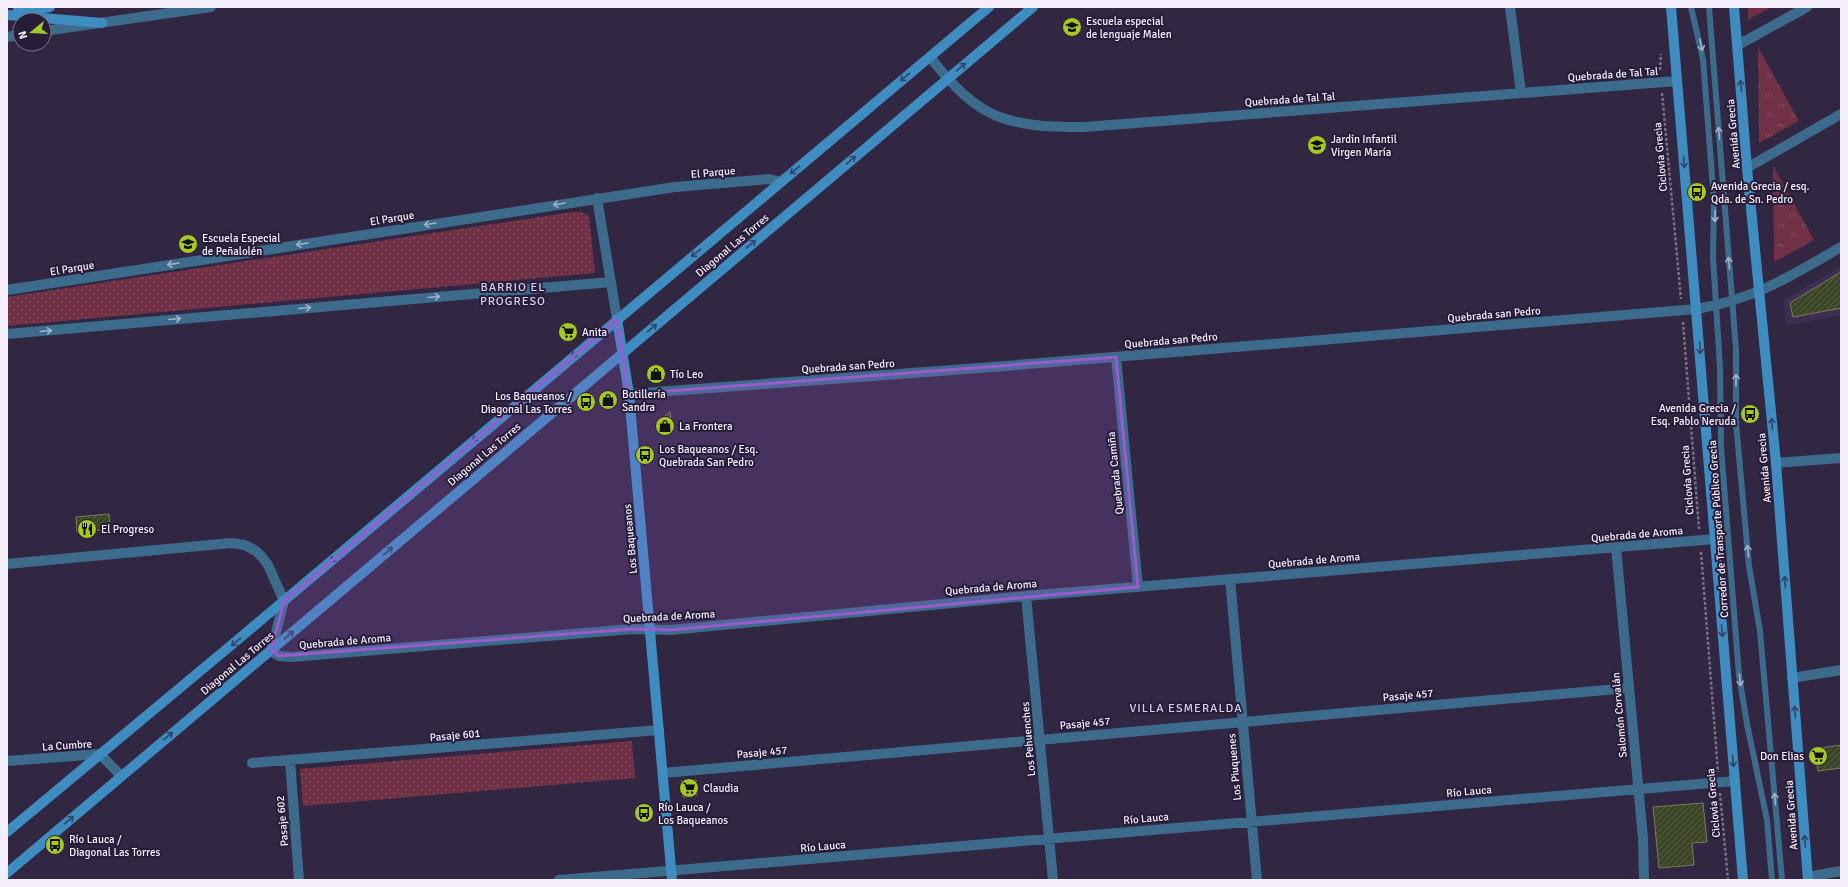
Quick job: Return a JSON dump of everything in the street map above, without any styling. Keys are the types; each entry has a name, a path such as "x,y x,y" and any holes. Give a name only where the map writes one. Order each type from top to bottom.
{"main road":[{"path":"7,14 50,7"},
{"name":"Diagonal Las Torres","path":"7,832 284,601 989,7"},
{"name":"Diagonal Las Torres","path":"7,873 1033,7"},
{"path":"1671,7 1743,880"},
{"name":"Avenida Grecia","path":"1734,7 1776,463 1808,878"},
{"path":"7,14 102,23"},
{"name":"Los Baqueanos","path":"617,319 628,394 671,875"}],"street":[{"path":"52,31 212,7"},
{"path":"1510,7 1521,93"},
{"path":"1738,45 1807,7"},
{"name":"Quebrada de Tal Tal","path":"930,57 946,79 969,100 990,114 1015,123 1048,127 1084,127 1677,82"},
{"path":"1748,168 1841,114"},
{"name":"El Parque","path":"7,290 675,187 769,179 781,182"},
{"name":"Los Baqueanos","path":"597,198 617,319"},
{"name":"Quebrada san Pedro","path":"628,394 1116,357 1682,311 1733,302 1760,292 1841,247"},
{"path":"7,334 611,282"},
{"name":"Quebrada Camiña","path":"1116,357 1138,587"},
{"path":"1776,463 1841,458"},
{"name":"Quebrada de Aroma","path":"271,651 279,656 291,657 624,630 678,629 1026,596 1715,539"},
{"path":"7,564 239,543 250,547 262,557 268,565 284,601 271,651"},
{"name":"Salomón Corvalán","path":"1616,547 1643,838 1644,880"},
{"name":"Los Piuquenes","path":"1230,579 1257,880"},
{"name":"Los Pehuenches","path":"1026,596 1053,880"},
{"path":"1792,678 1841,670"},
{"name":"Pasaje 457","path":"663,773 1629,688"},
{"name":"Pasaje 601","path":"252,763 659,730"},
{"name":"La Cumbre","path":"7,761 100,754 121,776"},
{"name":"Pasaje 602","path":"290,760 299,880"},
{"name":"Río Lauca","path":"559,880 671,875 1049,839 1735,781"},
{"path":"1808,878 1841,871"}],"lane":[{"name":"Corredor de Transporte Público Grecia","path":"1691,7 1702,50 1714,201 1713,257 1720,367 1721,447 1739,674 1747,724 1767,820 1772,880"},
{"path":"1709,7 1733,302 1736,349 1736,423 1749,566 1760,631 1782,880"}],"path":[{"name":"Ciclovia Grecia","path":"1662,53 1659,67 1682,311 1728,880"}],"highlighted area":[{"path":"617,319 629,394 1116,357 1138,587 670,630 633,629 279,656 271,651 284,601"}],"shaded area":[{"path":"1841,266 1841,315 1786,326 1784,300"}],"green space":[{"path":"1748,7 1771,7 1748,20"},
{"path":"1758,47 1799,121 1759,143"},
{"path":"1773,166 1814,240 1774,262"},
{"path":"581,212 589,216 595,273 7,326 7,297"},
{"path":"632,741 635,778 303,806 300,769"}],"building":[{"path":"1841,272 1841,308 1793,317 1790,303"},
{"name":"La Frontera","path":"670,412 672,430 659,432 658,422"},
{"path":"109,514 110,529 77,532 76,517"},
{"path":"1841,745 1841,768 1818,771 1814,749"},
{"name":"Claudia","path":"696,780 697,795 683,797 682,781"},
{"path":"1703,803 1707,842 1692,843 1694,865 1659,868 1653,807"}],"place":[{"name":"Escuela especial de lenguaje Malen","path":"1072,27"},
{"name":"Jardín Infantil Virgen María","path":"1317,145"},
{"name":"Avenida Grecia / esq. Qda. de Sn. Pedro","path":"1697,192"},
{"name":"Escuela Especial de Peñalolén","path":"188,244"},
{"name":"Anita","path":"568,332"},
{"name":"Tío Leo","path":"656,374"},
{"name":"Botillería Sandra","path":"608,400"},
{"name":"Los Baqueanos / Diagonal Las Torres","path":"586,402"},
{"name":"Avenida Grecia / Esq. Pablo Neruda","path":"1750,414"},
{"name":"La Frontera","path":"665,426"},
{"name":"Los Baqueanos / Esq. Quebrada San Pedro","path":"645,455"},
{"name":"El Progreso","path":"87,529"},
{"name":"Don Elias","path":"1818,756"},
{"name":"Claudia","path":"689,788"},
{"name":"Río Lauca / Los Baqueanos","path":"644,813"},
{"name":"Río Lauca / Diagonal Las Torres","path":"55,845"}],"district":[{"name":"BARRIO EL PROGRESO","path":"513,294"},
{"name":"VILLA ESMERALDA","path":"1186,708"}]}
